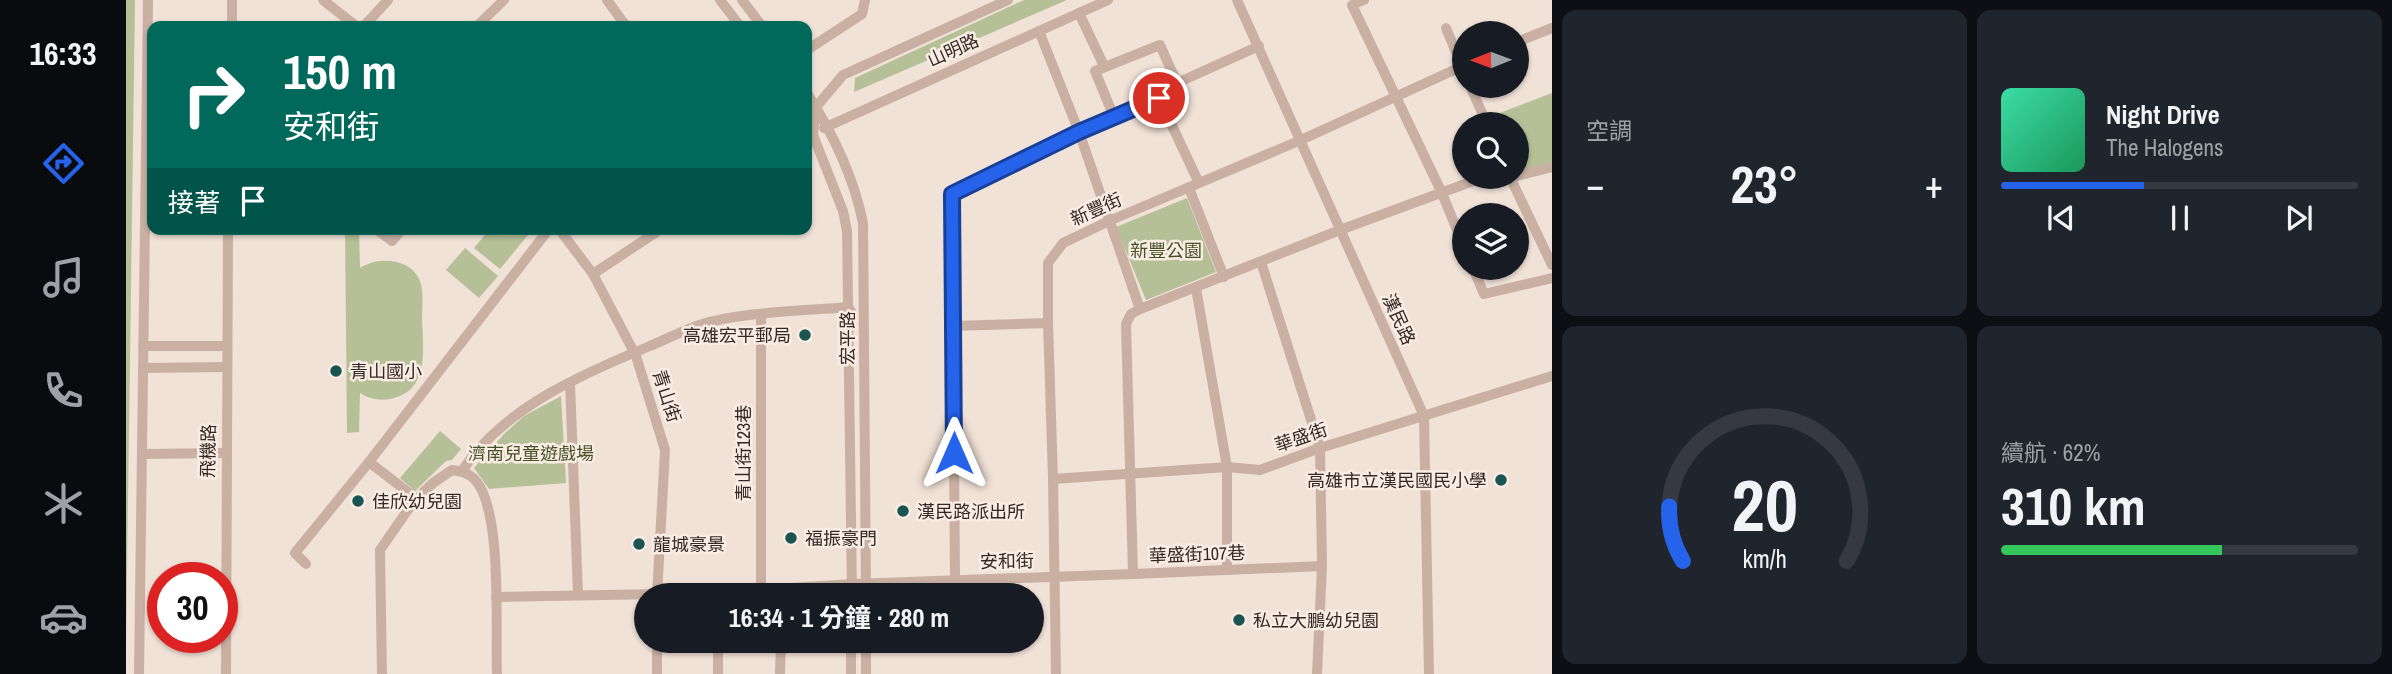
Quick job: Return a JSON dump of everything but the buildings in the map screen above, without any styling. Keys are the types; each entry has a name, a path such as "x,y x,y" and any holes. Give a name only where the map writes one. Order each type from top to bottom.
{"street":[{"path":"148,0 148,21"},
{"path":"232,0 232,21"},
{"path":"323,0 350,21"},
{"path":"369,21 388,0"},
{"path":"482,21 504,0"},
{"path":"607,0 622,21"},
{"path":"720,0 736,21"},
{"path":"742,0 755,21"},
{"path":"812,47 862,14 865,0"},
{"name":"山明路","path":"816,107 843,75 1009,0"},
{"name":"山明路","path":"812,133 1108,0"},
{"name":"漢民路","path":"1237,0 1424,416 1429,674"},
{"path":"1364,0 1352,5 1452,218"},
{"path":"1079,13 1104,66"},
{"path":"1446,28 1452,41"},
{"path":"1530,37 1552,28"},
{"path":"1039,31 1079,132 1140,309 1452,187"},
{"path":"1114,117 1095,71 1104,66 1160,46 1177,83"},
{"name":"安和街","path":"1133,574 955,580 952,194 1079,132 1159,98 1177,83 1259,46"},
{"path":"139,674 147,62"},
{"name":"新豐街","path":"1056,674 1048,262 1063,243 1452,73"},
{"path":"1159,98 1194,186 1224,277"},
{"name":"宏平路","path":"812,101 827,126 859,205 863,223 866,583"},
{"path":"812,122 816,107"},
{"name":"宏平路","path":"812,141 843,211 847,231 852,583"},
{"path":"1529,173 1552,167"},
{"path":"1519,189 1547,242 1552,265"},
{"name":"飛機路","path":"226,674 228,235"},
{"path":"384,235 392,241 397,235"},
{"path":"306,564 295,553 544,235"},
{"name":"青山街","path":"564,235 593,274 634,352 665,450 658,583"},
{"path":"593,274 652,235"},
{"path":"1261,262 1320,448 1322,566 1317,674"},
{"path":"1478,280 1484,294 1552,278"},
{"path":"1196,288 1227,467 1227,570"},
{"path":"462,471 470,459 518,413 550,392 701,324 848,307 864,327"},
{"name":"華盛街107巷","path":"1140,309 1131,314 1126,324 1133,574 1322,566"},
{"name":"青山街123巷","path":"761,315 761,583"},
{"path":"952,326 1048,323"},
{"path":"143,346 227,346"},
{"path":"143,368 227,367"},
{"name":"華盛街","path":"1053,479 1227,467 1260,470 1320,448 1552,376"},
{"path":"570,383 578,595"},
{"path":"142,454 226,453"},
{"path":"369,462 416,499"},
{"path":"383,674 380,550 416,499 452,470 462,471 474,478 489,508 495,551 497,674"},
{"path":"925,583 955,580"},
{"path":"496,597 634,594"},
{"path":"657,653 657,674"},
{"path":"718,653 718,674"},
{"path":"780,674 781,653"},
{"path":"851,653 851,674"},
{"path":"866,653 866,674"}],"green space":[{"path":"126,0 135,0 126,646"},
{"path":"1024,0 1067,0 854,92 855,78"},
{"path":"1552,93 1552,163 1529,168 1529,112 1502,112"},
{"name":"新豐公園","path":"1187,198 1216,272 1146,300 1116,227"},
{"path":"345,235 359,235 360,268 376,262 393,261 416,273 422,290 423,356 418,379 403,395 386,400 374,399 360,393 359,432 347,433"},
{"path":"485,235 528,235 500,269 474,248"},
{"path":"465,248 498,276 479,298 446,270"},
{"name":"濟南兒童遊戲場","path":"561,396 566,483 489,489 474,468 524,416"},
{"path":"440,431 461,449 415,491 400,478"}],"place":[{"name":"高雄宏平郵局","path":"805,335"},
{"name":"青山國小","path":"336,371"},
{"name":"高雄市立漢民國民小學","path":"1501,480"},
{"name":"佳欣幼兒園","path":"358,501"},
{"name":"漢民路派出所","path":"903,511"},
{"name":"福振豪門","path":"791,538"},
{"name":"龍城豪景","path":"639,544"},
{"name":"私立大鵬幼兒園","path":"1239,620"}],"route":[{"path":"954,453 952,194 1079,132 1159,98"}]}
